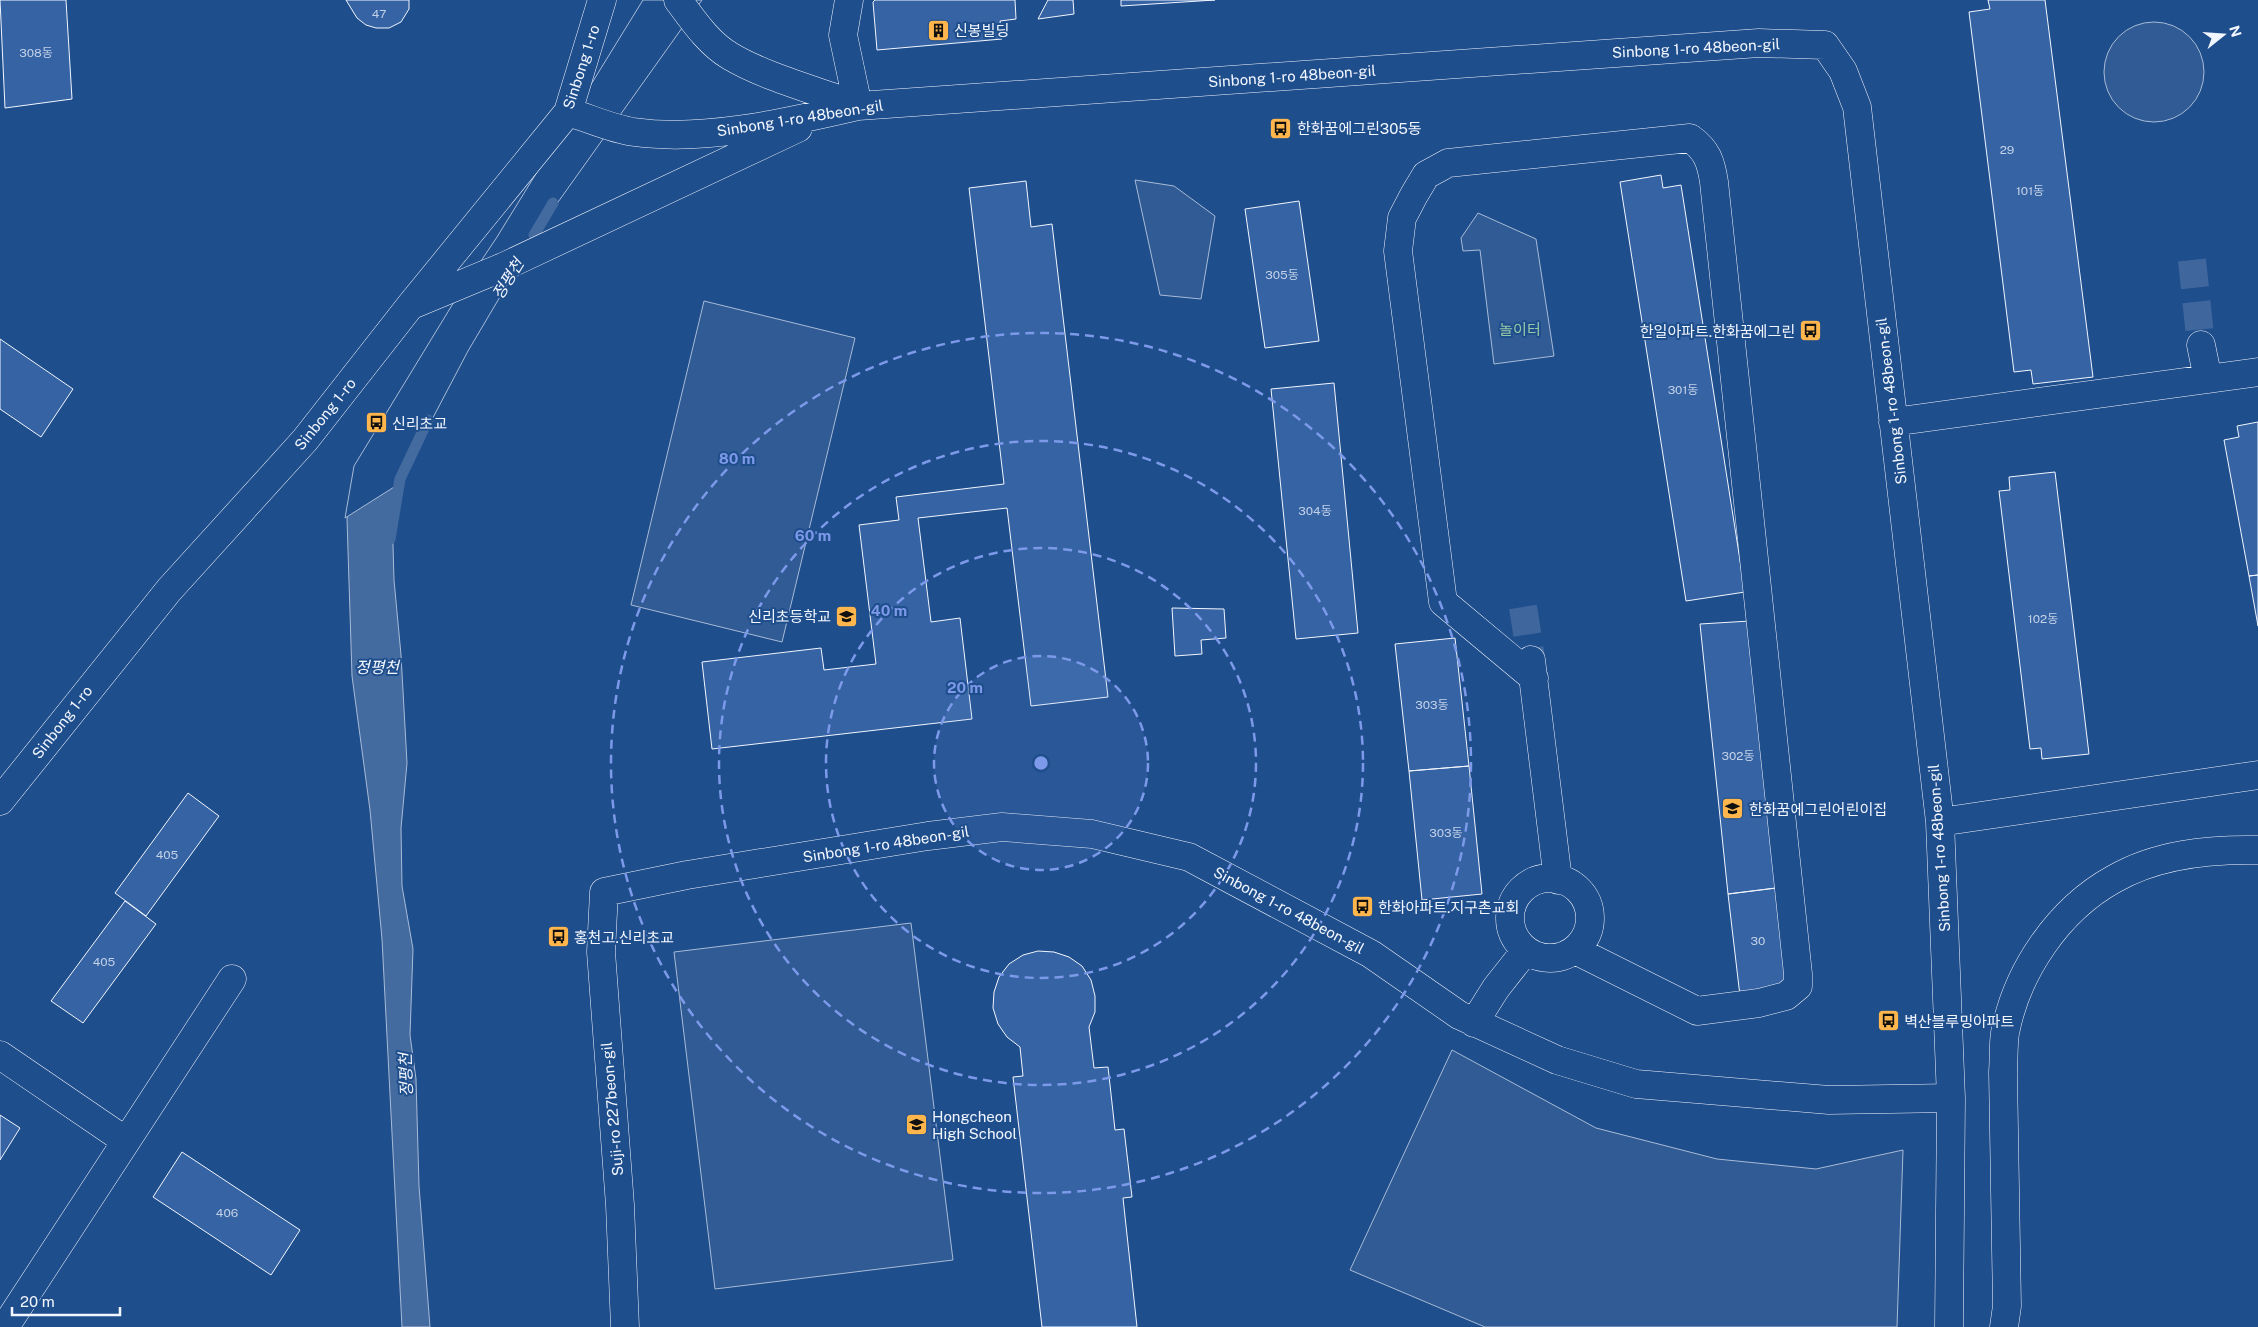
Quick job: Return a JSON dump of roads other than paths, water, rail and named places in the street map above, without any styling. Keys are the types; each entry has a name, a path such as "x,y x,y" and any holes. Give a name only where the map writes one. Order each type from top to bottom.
{"street":[{"name":"Sinbong 1-ro","path":"0,801 169,590 305,440 410,306 568,112 602,0"},
{"path":"678,0 701,31 729,56 774,76 858,106"},
{"path":"849,0 843,34 858,106"},
{"name":"Sinbong 1-ro 48beon-gil","path":"568,112 633,132 697,134 794,121 858,106 1759,42 1825,45 1844,71 1857,107 1940,822 1951,1098 1949,1327"},
{"path":"410,306 503,267 802,126 858,106"},
{"path":"1558,880 1532,668 1443,602 1398,251 1402,218 1426,176 1448,164 1690,138 1702,146 1711,161 1714,182 1798,986 1786,996 1759,1003 1698,1011 1575,950"},
{"path":"2201,345 2208,379"},
{"path":"1893,422 2258,372"},
{"path":"1940,822 2258,775"},
{"name":"Sinbong 1-ro 48beon-gil","path":"604,892 687,874 1002,826 1092,834 1189,857 1371,954 1459,1016 1557,1060 1636,1084 1829,1100 1951,1098"},
{"path":"2004,1327 2007,1306 2003,1072 2005,1035 2013,1004 2026,973 2042,947 2078,904 2114,878 2166,859 2196,852 2228,849 2258,850"},
{"path":"1546,879 1570,884 1580,892 1587,903 1590,916 1589,928 1584,940 1575,950 1564,956 1551,958 1538,956 1526,950 1517,940 1511,928 1510,915 1514,901 1522,890 1533,882 1546,879"},
{"name":"Suji-ro 227beon-gil","path":"604,892 601,952 620,1205 626,1327"},
{"path":"1474,1023 1496,988 1526,950"},
{"path":"5,1327 232,979"},
{"path":"0,1055 126,1141"}],"water":[{"name":"정평천","path":"544,218 466,350 404,466 392,510 394,580 401,655 407,763 401,828 402,886 413,949 410,1035 416,1079 419,1186 430,1327 402,1327 382,939 370,810 352,676 347,519 357,467"}],"waterway":[{"name":"정평천","path":"534,235 553,203"},
{"name":"정평천","path":"390,539 400,479 428,420"}],"tunnel":[{"path":"2192,260 2201,345"},
{"path":"1523,607 1531,658"}],"place":[{"name":"신봉빌딩","path":"938,30"},
{"name":"한화꿈에그린305동","path":"1281,128"},
{"name":"한일아파트.한화꿈에그린","path":"1811,331"},
{"name":"신리초교","path":"376,423"},
{"name":"신리초등학교","path":"847,616"},
{"name":"한화꿈에그린어린이집","path":"1733,809"},
{"name":"한화아파트.지구촌교회","path":"1362,907"},
{"name":"홍천고.신리초교","path":"558,937"},
{"name":"벽산블루밍아파트","path":"1888,1021"},
{"name":"Hongcheon High School","path":"916,1125"}],"park label":[{"name":"놀이터","path":"1520,329"}]}
